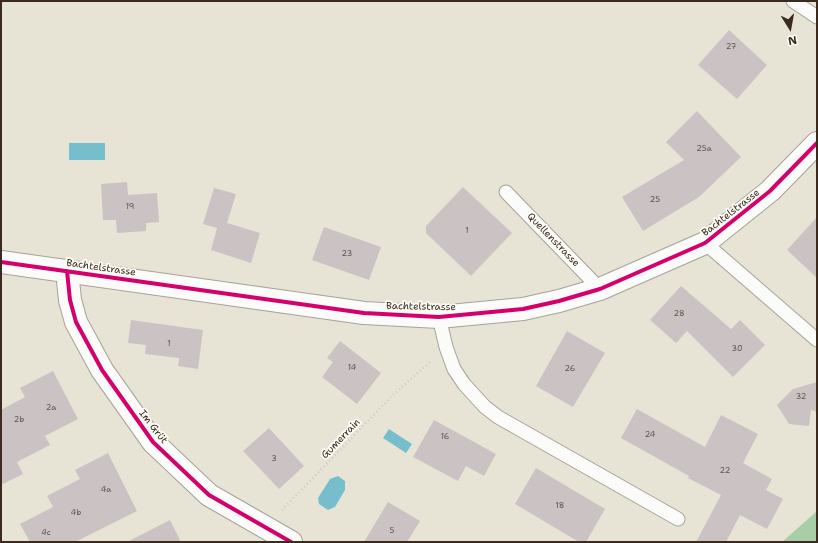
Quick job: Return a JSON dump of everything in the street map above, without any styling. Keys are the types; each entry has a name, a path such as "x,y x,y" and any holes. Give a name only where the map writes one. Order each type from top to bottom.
{"street":[{"name":"Bachtelstrasse","path":"1,262 364,313 439,317 485,314 523,309 559,302 600,289 706,243 770,191 817,143"},
{"name":"Im Grüt","path":"67,271 70,300 76,322 102,370 153,442 209,495 291,542"}],"lane":[{"path":"793,1 817,17"},
{"name":"Quellenstrasse","path":"506,192 600,289"},
{"name":"Bachtelstrasse","path":"706,243 817,340"},
{"name":"Bachtelstrasse","path":"439,317 446,347 454,369 464,384 485,407 498,417 678,519"}],"green space":[{"path":"817,511 817,542 782,542"}],"water":[{"path":"69,143 105,143 105,160 69,160"},
{"path":"389,429 412,444 406,453 383,438"},
{"path":"338,476 345,481 345,490 335,507 328,510 319,504 318,498 330,479"}],"building":[{"path":"729,30 767,65 737,99 698,65"},
{"path":"697,111 741,157 699,197 643,231 622,197 684,160 666,142"},
{"path":"127,182 128,195 157,193 159,222 146,223 146,231 117,233 116,220 103,220 101,184"},
{"path":"463,187 512,233 471,276 426,233 426,226"},
{"path":"214,188 236,194 227,223 260,233 251,263 211,250 217,228 203,224"},
{"path":"817,217 817,278 787,250"},
{"path":"324,227 381,247 369,280 312,260"},
{"path":"681,286 731,329 740,320 765,345 733,377 687,331 676,343 650,320"},
{"path":"131,320 203,330 198,369 178,366 179,358 145,354 146,345 128,343"},
{"path":"567,331 605,353 573,407 536,386"},
{"path":"340,341 381,373 357,404 322,377 333,362 327,358"},
{"path":"53,371 78,419 45,436 50,445 17,462 23,474 1,485 1,410 25,397 20,388"},
{"path":"817,382 817,412 811,410 809,426 789,424 777,405 793,389"},
{"path":"637,409 705,447 721,415 758,434 743,463 772,479 766,490 783,499 767,529 740,515 726,542 696,542 721,495 688,478 689,476 621,438"},
{"path":"434,420 496,454 484,476 466,466 458,481 413,457"},
{"path":"269,428 304,466 279,489 243,451"},
{"path":"108,453 137,511 75,542 30,542 20,524 53,507 47,496 80,479 75,470"},
{"path":"536,468 605,509 586,542 579,542 515,504"},
{"path":"388,502 420,521 407,542 364,542"},
{"path":"170,520 181,542 127,542"}],"cycle path":[{"path":"1,262 364,313 439,317 523,309 559,301 600,289 705,243 770,191 817,143"},
{"path":"67,271 70,300 76,322 102,370 153,442 209,495 291,542"}]}
